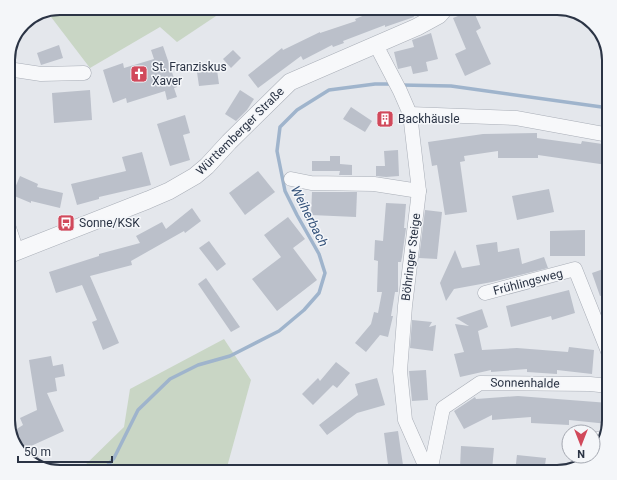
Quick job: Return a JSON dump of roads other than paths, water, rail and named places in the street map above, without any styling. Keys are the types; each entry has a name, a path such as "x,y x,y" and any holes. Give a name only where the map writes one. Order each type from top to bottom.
{"street":[{"name":"Württemberger Straße","path":"15,252 148,200 195,176 207,166 290,82 418,27 439,15"},
{"name":"Böhringer Steige","path":"376,45 410,114 419,191 405,306 400,371 405,420 426,465"},
{"path":"15,70 41,74 84,73"},
{"path":"410,114 516,118 602,134"},
{"path":"291,179 311,183 374,184 419,191"},
{"name":"Frühlingsweg","path":"485,293 575,269 602,336"},
{"name":"Sonnenhalde","path":"431,465 443,408 480,383 602,385"}],"waterway":[{"name":"Weiherbach","path":"108,465 114,458 138,410 170,379 198,365 230,356 279,331 304,310 319,293 325,273 319,254 285,191 277,151 280,127 297,110 329,90 375,84 393,84"},
{"name":"Weiherbach","path":"401,85 451,86 602,107"}],"place":[{"name":"St. Franziskus Xaver","path":"139,74"},
{"name":"Backhäusle","path":"385,119"},
{"name":"Sonne/KSK","path":"66,223"}]}
